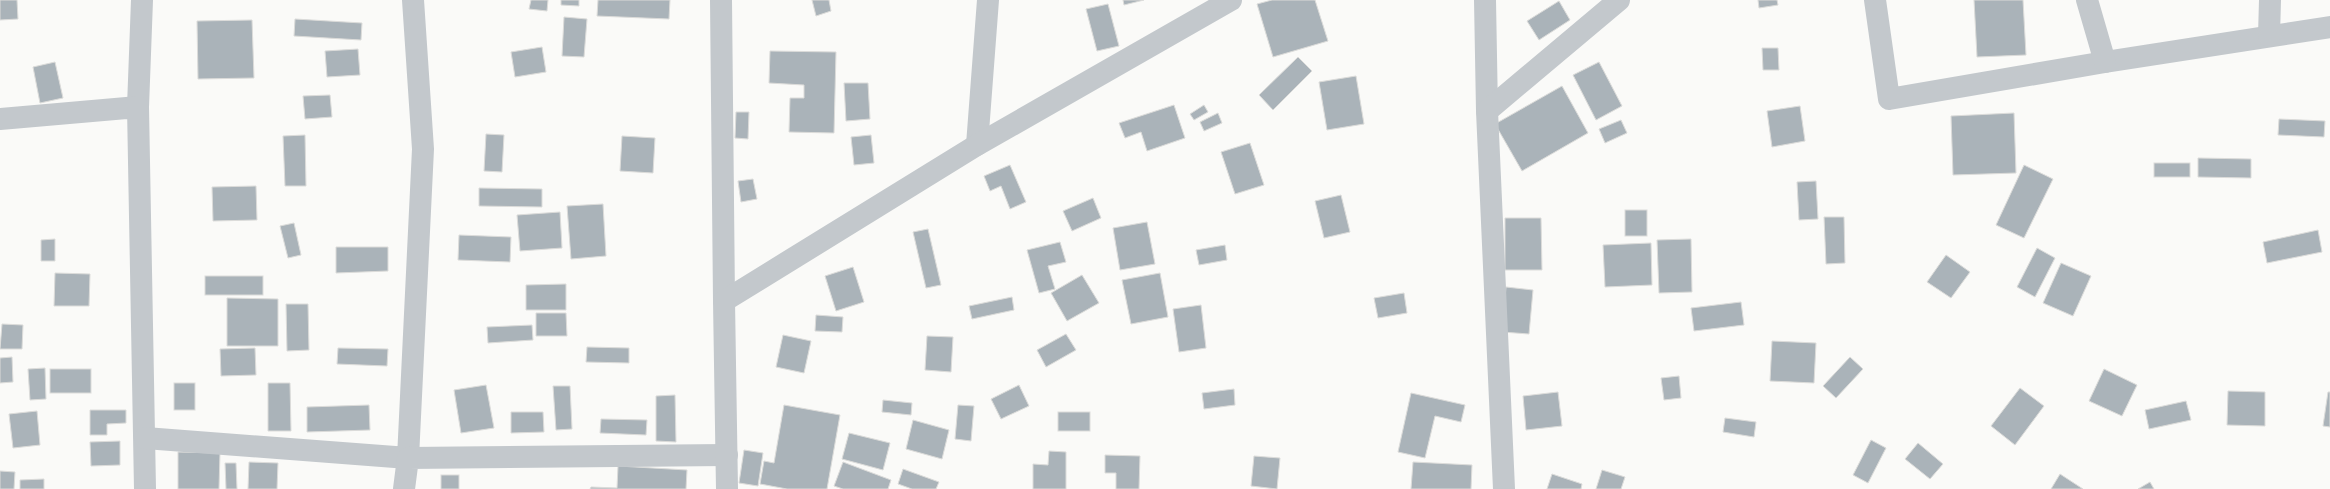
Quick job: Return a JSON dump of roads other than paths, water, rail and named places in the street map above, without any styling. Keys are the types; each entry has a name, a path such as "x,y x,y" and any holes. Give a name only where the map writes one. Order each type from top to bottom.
{"street":[{"path":"142,0 138,107 145,489"},
{"path":"404,489 408,458 423,149 413,0"},
{"path":"721,0 727,489"},
{"path":"977,145 988,0"},
{"path":"724,301 977,145 1231,0"},
{"path":"1485,0 1488,111 1504,489"},
{"path":"1488,111 1619,0"},
{"path":"1876,0 1889,99 2105,62 2330,27"},
{"path":"2087,0 2105,62"},
{"path":"2269,36 2270,0"},
{"path":"0,119 138,107"},
{"path":"145,438 408,458 727,455"}]}
